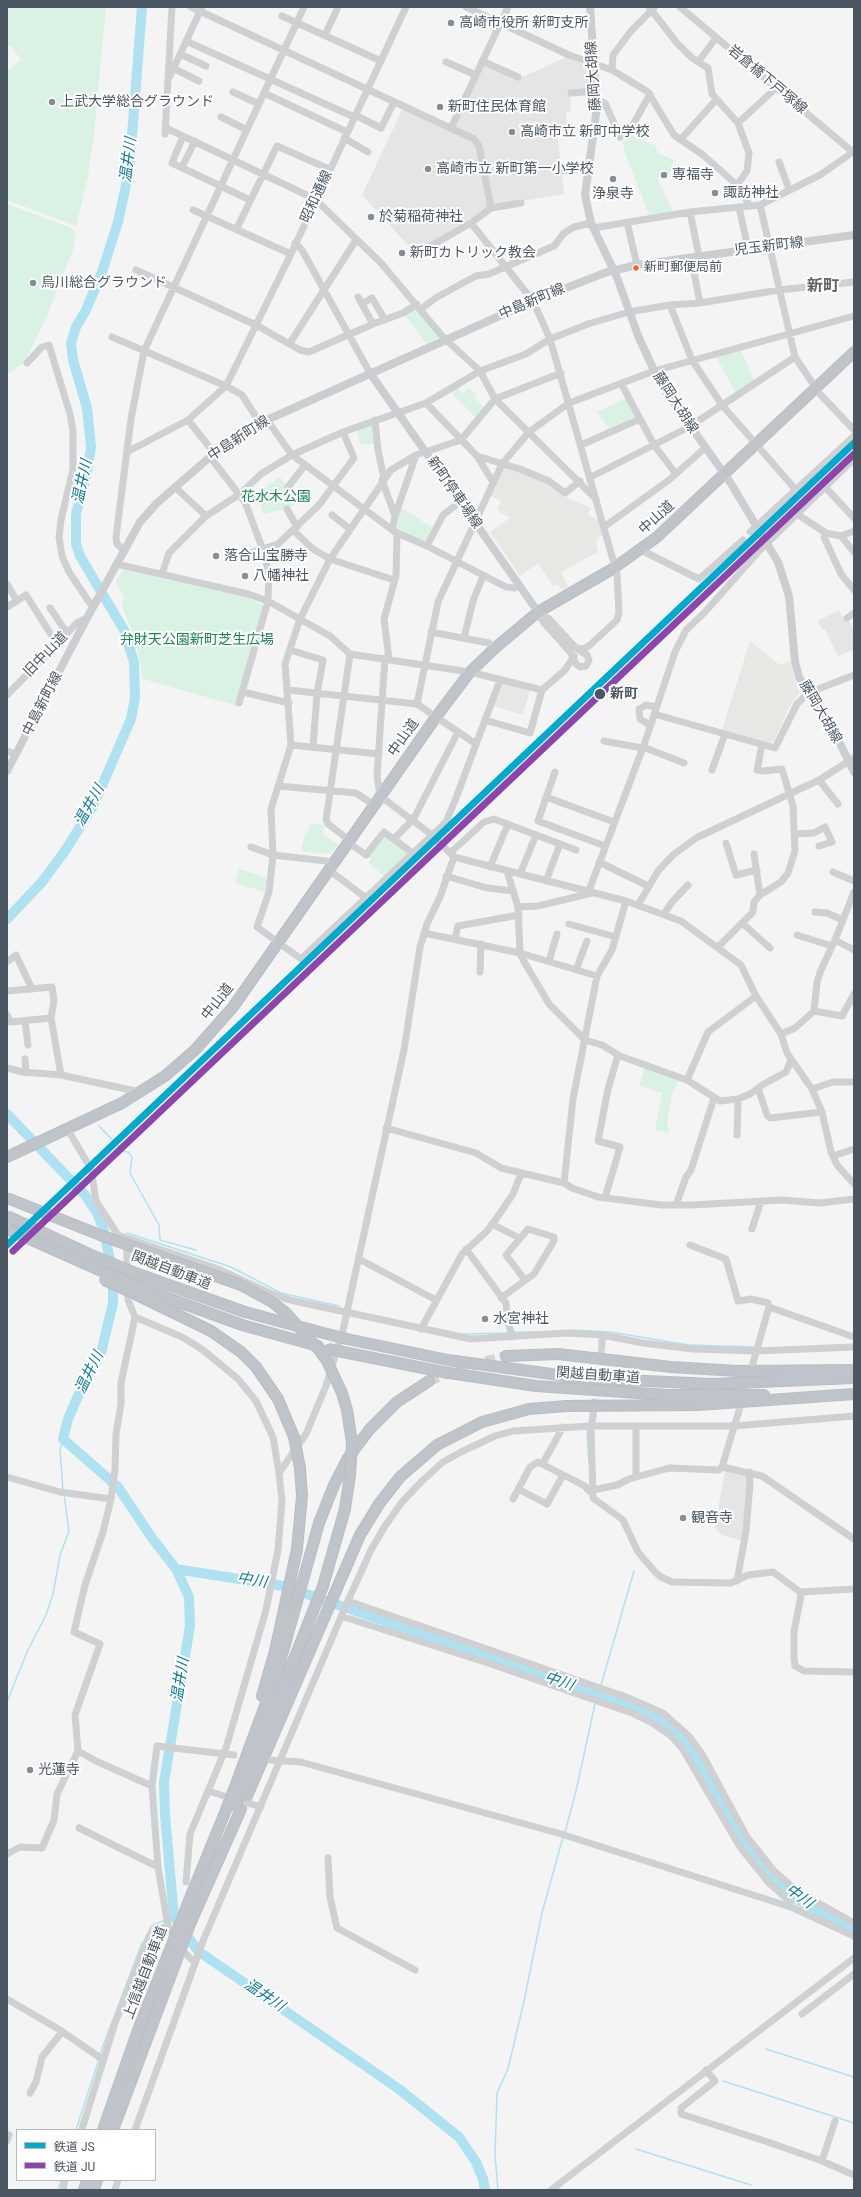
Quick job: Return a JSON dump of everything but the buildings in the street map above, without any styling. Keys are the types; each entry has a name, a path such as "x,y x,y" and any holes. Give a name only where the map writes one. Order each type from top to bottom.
{"highway":[{"name":"中山道","path":"7,1158 68,1130 140,1092 182,1063 215,1030 279,943 348,841 436,717 470,672 495,648 538,612 614,568 657,537 854,352"},
{"path":"7,1198 100,1235 241,1285 267,1299 286,1313 310,1338 327,1362 345,1404 350,1426 352,1460 345,1509 323,1586 232,1806"},
{"name":"関越自動車道","path":"7,1216 89,1254 138,1274 245,1312 331,1335 456,1362 581,1378 712,1384 854,1378"},
{"path":"7,1230 134,1289 211,1331 241,1352 256,1367 278,1399 294,1437 300,1468 300,1521 287,1599 237,1793"},
{"name":"関越自動車道","path":"134,1289 242,1325 328,1349 443,1372 579,1390 713,1396 854,1390"},
{"path":"506,1356 558,1354 671,1367 738,1371 854,1370"},
{"path":"237,1793 277,1673 319,1523 334,1484 348,1458 369,1430 397,1402 429,1381"},
{"path":"237,1793 360,1534 396,1481 412,1465 437,1445 482,1422 514,1412 535,1408 567,1406 705,1405 854,1394"},
{"name":"上信越自動車道","path":"103,2129 138,2030 218,1827 232,1806"},
{"name":"上信越自動車道","path":"113,2129 190,1924 232,1806"}],"main road":[{"name":"藤岡大胡線","path":"590,7 596,100 595,132 588,167 585,195 592,226 613,270 654,370 689,427 724,474 757,526 782,573 788,590 791,608 795,662 799,677 808,693 830,723 851,760 854,772"},
{"name":"児玉新町線","path":"613,270 695,256 854,235"},
{"name":"中島新町線","path":"7,771 123,550 146,515 175,487 212,456 263,421 533,301 586,279 613,270"},
{"name":"新町停車場線","path":"370,373 518,586 538,612"}],"street":[{"path":"172,7 166,131 195,141 264,173 315,199 381,263 443,337 448,339 480,371 495,399 580,481 596,499"},
{"path":"190,7 201,9 283,51 367,89 477,142 490,208"},
{"path":"123,550 116,544 116,537 131,419 144,351 304,7"},
{"path":"325,35 338,7"},
{"name":"昭和通線","path":"226,386 406,7"},
{"path":"466,7 593,65 612,70 624,78 634,82 650,94 674,135 703,155 737,184 750,206"},
{"path":"450,128 508,7"},
{"name":"岩倉橋下戸塚線","path":"680,7 853,152"},
{"path":"612,70 613,55 631,31 652,8 677,44 698,62 708,68 710,88 716,100 738,123 749,153 747,171 737,184"},
{"path":"168,80 201,9"},
{"path":"282,16 381,61"},
{"path":"698,62 716,38"},
{"path":"186,41 381,128 394,102"},
{"path":"180,54 206,66"},
{"path":"482,61 518,77"},
{"path":"446,62 476,75"},
{"path":"174,68 199,80"},
{"path":"738,123 776,88"},
{"path":"571,93 596,91"},
{"path":"233,92 259,104"},
{"path":"264,93 346,135 368,152"},
{"path":"629,132 650,94"},
{"path":"596,100 605,103 620,137"},
{"path":"680,140 716,100"},
{"path":"221,117 247,130"},
{"path":"183,136 172,163 250,200"},
{"path":"182,167 195,141"},
{"path":"237,228 277,146 330,169"},
{"path":"136,270 256,325 309,352 373,324 419,307 476,276 506,267 554,246 564,233 574,228 627,222 690,212 760,205 789,189 820,175 853,152"},
{"path":"779,162 789,189"},
{"path":"561,171 588,167"},
{"path":"413,256 471,223 490,208 521,204"},
{"path":"760,205 795,357 815,388 854,430"},
{"path":"739,207 748,249"},
{"path":"193,210 237,228 290,254"},
{"path":"690,212 700,304"},
{"path":"627,222 637,265"},
{"path":"471,223 533,301 550,339 591,477 614,568 617,574 618,617 614,624 590,646 584,649 576,648"},
{"path":"290,343 356,240"},
{"path":"295,243 302,250 370,373"},
{"path":"162,574 169,553 206,516 240,494 261,474 292,455 343,432 426,403 480,371 526,354 550,339 588,324 629,312 670,305 700,304 779,290 854,282"},
{"path":"373,324 361,300 372,298 385,320"},
{"path":"670,305 692,360 722,405 755,445 796,490"},
{"path":"417,704 438,602 502,464 529,432 569,403 654,370 854,316"},
{"path":"112,337 226,386 242,395 292,455 395,532 427,546 506,587 514,588 518,586"},
{"path":"27,363 42,347 49,345 70,414 72,431 73,469 61,520 59,537 62,556 69,572 89,602 95,604"},
{"path":"591,477 689,427 795,357"},
{"path":"500,680 448,819 414,854 301,959 257,927 269,892 273,855 271,809 291,745 285,664 300,619 330,559 383,479 394,468 416,455 460,440 495,399 561,373"},
{"path":"621,383 654,445 676,474"},
{"path":"127,452 188,420 226,386"},
{"path":"426,403 477,456 493,482"},
{"path":"581,445 640,419"},
{"path":"188,420 245,502 263,550 269,574 268,601 239,703"},
{"path":"375,420 383,479 395,516 394,580 384,619 387,658 382,701 377,776 377,800"},
{"path":"241,556 278,544 295,529 334,486 354,458 343,432"},
{"path":"750,532 854,436"},
{"path":"604,527 676,474 705,448"},
{"path":"395,516 416,455"},
{"path":"477,456 549,481 565,493 580,481"},
{"path":"590,893 599,862 643,748 675,652 686,630 705,612 767,543 852,463"},
{"path":"288,487 304,465"},
{"path":"175,487 206,516"},
{"path":"825,487 854,518"},
{"path":"245,502 259,497"},
{"path":"427,546 443,515 460,502"},
{"path":"287,509 295,529 313,549 330,559 394,580"},
{"path":"797,514 826,533 841,536 854,532"},
{"path":"332,515 350,529"},
{"path":"826,533 824,538 841,574 854,590"},
{"path":"841,536 854,552"},
{"path":"641,550 698,579 743,540"},
{"path":"116,564 248,594 268,601 330,636 350,654 387,658 470,672 542,690"},
{"path":"464,638 473,601 483,576"},
{"path":"7,584 17,601"},
{"path":"7,607 26,595 56,644"},
{"path":"50,608 67,633"},
{"path":"538,612 549,619 576,648 587,655 589,660"},
{"path":"538,612 544,623 574,656 574,661 580,666"},
{"path":"847,618 854,613"},
{"name":"旧中山道","path":"7,695 77,623 87,618"},
{"path":"431,632 489,644 495,648"},
{"path":"565,670 586,666 589,660 590,646"},
{"path":"290,650 323,660 317,694 313,748"},
{"path":"350,654 342,697 326,822 366,855 384,832 414,854"},
{"path":"485,720 530,732 542,690 565,670 574,656"},
{"path":"650,725 640,719 639,709 646,705 655,711 725,734 775,748 797,704 808,693 854,676"},
{"path":"288,690 417,704 476,744"},
{"path":"243,692 289,703"},
{"path":"394,839 412,819 458,732"},
{"path":"712,770 725,734"},
{"path":"604,741 643,748 684,763"},
{"path":"291,745 379,754"},
{"path":"718,947 753,912 754,902 760,895 781,882 788,873 795,851 796,834 793,806 782,769 763,771 757,770 762,745"},
{"path":"7,751 16,754"},
{"path":"638,905 658,871 673,855 696,838 819,780 851,760"},
{"path":"555,772 538,820 605,846"},
{"path":"819,780 838,804"},
{"path":"278,786 356,793 377,800 412,819 432,835 452,855 490,867 626,901 680,920 741,965 756,996 781,1034 791,1060 812,1089 822,1112 833,1156 837,1165 854,1184"},
{"path":"546,797 614,822"},
{"path":"280,1473 306,1434 326,1386 343,1330 404,1050 424,933 446,876 452,855 484,822 494,819 576,850"},
{"path":"490,867 508,824"},
{"path":"796,834 814,833 825,827 832,842 819,846"},
{"path":"520,874 536,835"},
{"path":"726,843 736,876 756,870"},
{"path":"546,881 560,844"},
{"path":"251,848 273,855 326,861 366,898"},
{"path":"754,854 760,895"},
{"path":"599,862 648,886"},
{"path":"507,871 518,911 520,953 549,1004 585,1040 602,1045 618,1055 688,1080 720,1101 738,1099 786,1072 791,1060"},
{"path":"833,872 854,881"},
{"path":"446,876 487,888 513,891"},
{"path":"664,914 672,902 688,885"},
{"path":"781,1034 796,1028 814,1011 817,982 854,892"},
{"path":"455,939 458,926 590,893"},
{"path":"564,1183 573,1099 597,976 607,962 626,901"},
{"path":"815,912 828,913 842,920"},
{"path":"742,923 770,948"},
{"path":"569,924 616,937"},
{"path":"424,933 520,953 597,976"},
{"path":"549,961 557,934"},
{"path":"797,935 834,943 854,950"},
{"path":"576,970 587,941"},
{"path":"480,972 481,944"},
{"path":"7,962 16,955 32,989"},
{"path":"7,991 52,987 54,1001 51,1018 61,1075"},
{"path":"814,1011 842,1016 854,994"},
{"path":"688,1080 708,1032 756,996"},
{"path":"7,1015 10,1022 51,1018"},
{"path":"25,1021 28,1045"},
{"path":"605,1198 620,1147 598,1141 608,1089 618,1055"},
{"path":"25,1059 26,1073"},
{"path":"7,1068 26,1073 61,1075 140,1092"},
{"path":"812,1089 833,1082 854,1082"},
{"path":"758,1088 767,1115 770,1118 822,1112"},
{"path":"676,1205 686,1176 691,1170 714,1098"},
{"path":"737,1135 738,1099"},
{"path":"386,1128 476,1153 497,1166 521,1174 564,1183 572,1188 605,1198 676,1205 718,1205 782,1200 820,1203 854,1199"},
{"path":"7,1854 20,1847 42,1848 54,1820 57,1794 78,1751 75,1715 100,1644 74,1632 85,1585 103,1532 110,1499 115,1470 116,1434 121,1404 121,1383 135,1317 128,1300 127,1248 96,1201 91,1169 68,1130"},
{"path":"833,1156 854,1149"},
{"path":"421,1329 466,1249 492,1224 513,1194 521,1174"},
{"path":"752,1229 761,1201"},
{"path":"492,1224 519,1238"},
{"path":"501,1298 537,1270 554,1241 554,1237 528,1228 519,1238 506,1257 524,1280"},
{"path":"118,1235 218,1268 272,1294 346,1314 471,1339 512,1334 567,1333 602,1336 693,1349 756,1351 854,1347"},
{"path":"690,1245 726,1259 738,1301 751,1299 768,1303 769,1307 854,1337"},
{"path":"466,1249 508,1309 507,1315 512,1334"},
{"path":"359,1259 436,1300"},
{"path":"753,1363 769,1307"},
{"path":"135,1317 187,1340 218,1361 238,1379 256,1401 273,1436 280,1473 282,1501 278,1550 273,1578 224,1753 190,1834 186,1882"},
{"path":"602,1336 602,1345"},
{"path":"513,1499 533,1464 543,1463 592,1490 669,1468 719,1470 722,1467 738,1414"},
{"path":"592,1416 592,1490 596,1502 623,1520 638,1552 661,1577 672,1582 731,1583 744,1576 769,1571 800,1592 854,1589"},
{"path":"135,2129 195,1962 347,1602 371,1550 389,1520 402,1502 418,1485 443,1462 495,1436 512,1431 591,1426 734,1426 854,1416"},
{"path":"543,1463 563,1427"},
{"path":"636,1427 636,1477"},
{"path":"722,1467 762,1476 854,1539"},
{"path":"737,1581 746,1531 750,1490 749,1472"},
{"path":"518,1489 547,1504 563,1475"},
{"path":"7,1477 60,1492 110,1499"},
{"path":"800,1592 794,1632 794,1658 796,1666 804,1671 854,1672"},
{"path":"347,1602 647,1705 674,1723 702,1754 748,1837 774,1871 797,1891 854,1923"},
{"path":"342,1614 632,1713 651,1722 670,1734 682,1748 740,1847 769,1883 788,1900 791,1907"},
{"path":"492,1664 495,1653"},
{"path":"670,1734 674,1723"},
{"path":"195,1962 184,1952 168,1926 158,1867 152,1786 157,1746 234,1755"},
{"path":"78,1751 96,1762 152,1786"},
{"path":"270,1760 301,1762 563,1835 791,1907 854,1936"},
{"path":"208,1791 261,1807"},
{"path":"80,1828 158,1867"},
{"path":"328,1858 330,1897 337,1928 415,1970"},
{"path":"82,2129 102,2059 149,1936 152,1932 168,1926"},
{"path":"552,2190 706,2070 854,1958"},
{"path":"802,2014 854,1974"},
{"path":"7,1999 19,2004 102,2059"},
{"path":"30,2093 36,2082 42,2057 62,2032"},
{"path":"706,2070 715,2081 681,2108 681,2114 822,2161 854,2175"},
{"path":"822,2161 835,2121"},
{"path":"7,2134 9,2134 7,2141"}],"shaded area":[{"name":"高崎市立 新町中学校","path":"567,57 584,65 587,69 590,89 570,91 571,111 566,112 567,132 557,132 564,194 492,206 480,145 452,128 483,63 518,79"},
{"name":"高崎市立 新町第一小学校","path":"403,108 476,142 488,205 486,210 413,255 407,244 362,195"},
{"path":"504,466 548,483 563,496 591,508 588,515 601,521 605,535 598,537 596,544 598,552 561,572 568,586 561,590 558,584 553,586 538,563 520,576 490,532 510,518 497,510 501,501 491,496"},
{"path":"839,610 843,618 846,617 854,629 854,650 838,656 825,629 822,630 818,621"},
{"path":"750,641 780,665 790,661 794,678 800,691 787,711 774,741 770,743 722,730"},
{"path":"503,683 530,690 523,715 493,706 500,686"},
{"path":"725,1470 747,1474 748,1480 743,1544 740,1540 722,1535 715,1527"}],"green space":[{"name":"上武大学総合グラウンド","path":"7,7 106,7 94,134 88,176 76,226 7,200 7,71 21,60 10,45 7,48"},
{"name":"専福寺","path":"630,134 652,145 654,143 658,153 674,160 669,175 666,173 657,178 674,214 650,217 626,156 622,141 628,140"},
{"name":"烏川総合グラウンド","path":"7,204 71,228 76,235 73,250 47,316 25,361 10,373 7,371"},
{"path":"416,306 440,337 426,343 404,314"},
{"path":"741,350 754,381 736,393 716,357"},
{"path":"456,386 462,393 469,388 477,395 475,398 485,408 476,418 449,390"},
{"path":"627,398 636,416 609,429 597,412"},
{"path":"372,424 376,443 361,445 356,430"},
{"name":"花水木公園","path":"280,477 298,502 287,509 263,514 257,493"},
{"path":"400,507 433,528 426,543 395,530"},
{"name":"弁財天公園新町芝生広場","path":"123,570 248,598 265,606 238,706 143,679 135,639 122,606 124,597 116,580"},
{"path":"311,824 324,825 323,835 338,844 332,852 326,854 301,851 306,831 309,831"},
{"path":"384,833 413,854 386,878 369,863 371,859 367,856"},
{"path":"239,869 268,878 267,891 265,892 235,883"},
{"path":"645,1066 680,1080 672,1094 667,1121 669,1133 655,1130 662,1093 639,1086"}],"waterway":[{"name":"温井川","path":"7,919 42,882 65,851 93,806 131,719 135,698 134,662 124,630 80,556 76,544 76,514 87,472 91,447 87,408 73,360 71,343 76,327 86,310 102,272 118,222 125,190 130,161 142,7"},
{"name":"温井川","path":"7,1114 85,1195 97,1213 104,1231 113,1275 113,1303 101,1353 78,1396 68,1419 63,1439 118,1487 152,1538 176,1569 189,1597 190,1626 164,1782 165,1815 174,1917 198,1951 399,2089 459,2137 476,2162 483,2179 485,2190"},
{"path":"99,1126 123,1151 128,1152 132,1157 130,1173 159,1225 160,1240 196,1250"},
{"name":"温井川","path":"101,1224 107,1226"},
{"path":"127,1233 231,1267 281,1293 339,1306"},
{"path":"569,1330 610,1332 689,1345 756,1347"},
{"path":"515,1332 535,1332"},
{"path":"463,1334 509,1333"},
{"path":"587,1429 589,1462"},
{"path":"63,1439 60,1450 63,1491"},
{"path":"7,1702 27,1652 46,1615 53,1594 60,1555 69,1531 64,1494"},
{"name":"中川","path":"176,1569 283,1586 609,1698 652,1715 676,1732 689,1747 756,1860 796,1899 854,1930"},
{"path":"601,1685 634,1571"},
{"name":"中川","path":"596,1699 599,1691"},
{"path":"565,1832 576,1791 595,1704"},
{"path":"498,2190 495,2155 497,2093 508,2069 542,1913 563,1837"},
{"path":"149,1931 151,1926 165,1920"},
{"path":"100,2054 142,1943"},
{"path":"766,2049 854,2077"},
{"path":"76,2129 99,2059"},
{"path":"723,2081 854,2123"},
{"path":"636,2149 751,2185"},
{"path":"58,2190 61,2181"}],"tunnel":[{"path":"593,1416 602,1345"},
{"path":"429,1381 461,1368 506,1356"},
{"path":"738,1414 752,1368"}],"rail line":[{"name":"JS","path":"7,1245 854,443"},
{"name":"JU","path":"13,1251 854,454"}],"place":[{"name":"高崎市役所 新町支所","path":"451,23"},
{"name":"上武大学総合グラウンド","path":"52,102"},
{"name":"新町住民体育館","path":"440,107"},
{"name":"高崎市立 新町中学校","path":"512,132"},
{"name":"高崎市立 新町第一小学校","path":"428,169"},
{"name":"専福寺","path":"664,175"},
{"name":"浄泉寺","path":"613,179"},
{"name":"諏訪神社","path":"715,193"},
{"name":"於菊稲荷神社","path":"371,217"},
{"name":"新町カトリック教会","path":"402,253"},
{"name":"新町郵便局前","path":"636,268"},
{"name":"烏川総合グラウンド","path":"33,283"},
{"name":"落合山宝勝寺","path":"216,556"},
{"name":"八幡神社","path":"245,576"},
{"name":"新町","path":"600,694"},
{"name":"水宮神社","path":"485,1319"},
{"name":"観音寺","path":"683,1518"},
{"name":"光蓮寺","path":"30,1770"}],"district":[{"name":"新町","path":"823,287"}]}
